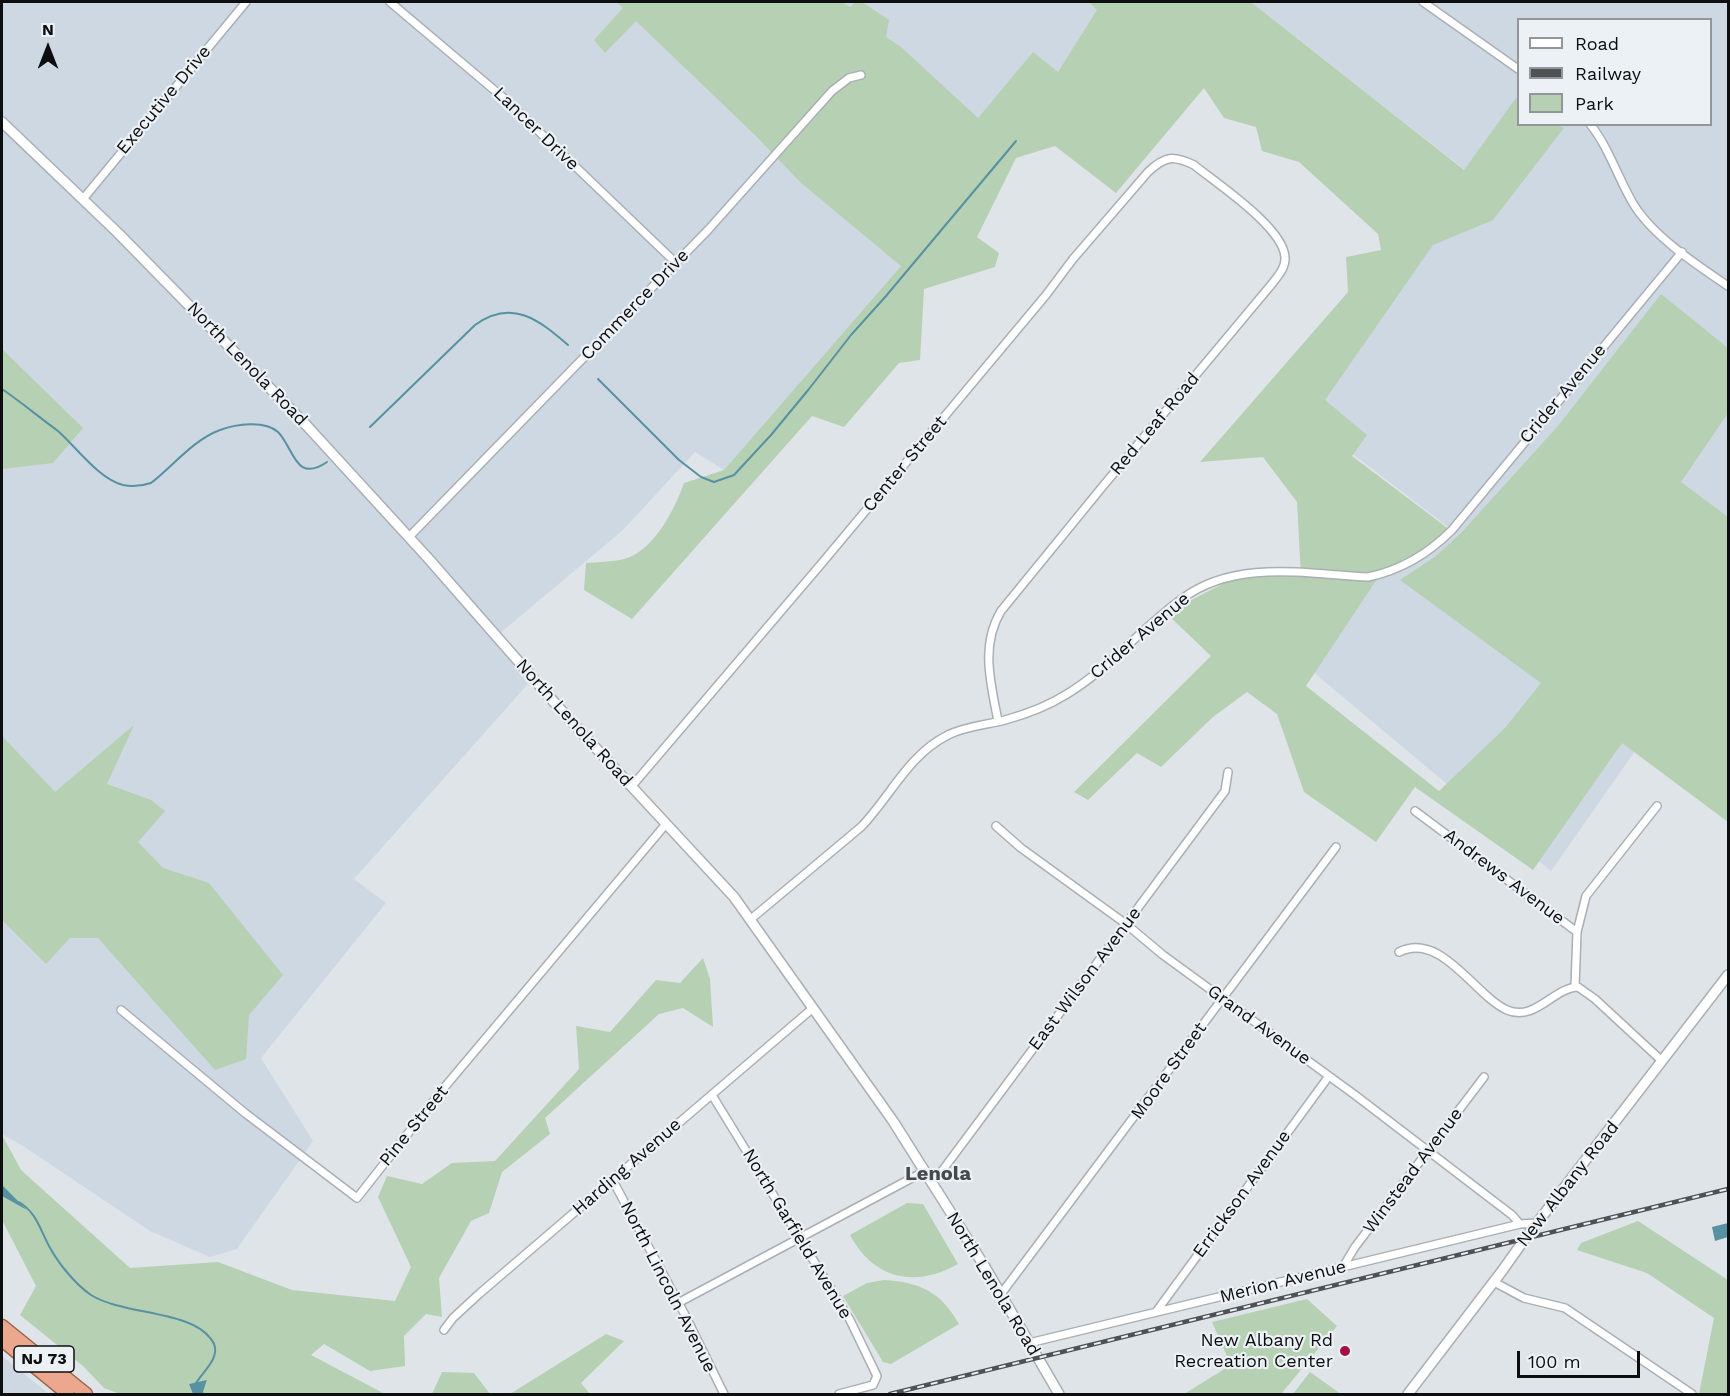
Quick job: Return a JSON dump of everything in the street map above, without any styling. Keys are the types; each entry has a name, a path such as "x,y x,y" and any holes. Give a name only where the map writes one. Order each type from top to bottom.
{"highway":[{"name":"NJ 73","path":"2,1326 86,1395"},
{"name":"NJ 73","path":"2,1340 68,1395"}],"main road":[{"name":"North Lenola Road","path":"2,122 83,199 260,376 409,537 568,718 713,873 752,919 885,1108 1001,1294 1059,1395"},
{"name":"New Albany Road","path":"1408,1395 1728,975"}],"street":[{"name":"Executive Drive","path":"83,199 246,2"},
{"name":"Lancer Drive","path":"390,2 497,92 676,263"},
{"path":"1423,2 1517,68"},
{"name":"Commerce Drive","path":"409,537 750,185 832,91 849,78 861,75"},
{"path":"1591,126 1607,149 1636,208 1657,232 1728,286"},
{"name":"Center Street","path":"632,786 881,494 1136,185 1161,161 1169,158 1185,161"},
{"name":"Red Leaf Road","path":"998,721 988,647 994,622 1091,499 1271,285 1285,262 1282,246 1277,237 1259,217 1194,165 1185,161"},
{"name":"Crider Avenue","path":"752,919 861,827 922,752 949,734 1037,710 1079,686 1184,597 1208,583 1235,575 1266,572 1368,577 1382,574 1420,558 1452,530 1682,252"},
{"name":"East Wilson Avenue","path":"931,1180 942,1171 997,1099 1225,792 1228,772"},
{"path":"1577,932 1586,896 1657,806"},
{"name":"Andrews Avenue","path":"1415,811 1577,932 1575,987"},
{"name":"Pine Street","path":"122,1010 245,1113 357,1198 449,1082 666,824"},
{"name":"Grand Avenue","path":"996,826 1021,848 1126,924 1163,955 1428,1150 1512,1215 1520,1224"},
{"name":"Moore Street","path":"1001,1294 1336,847"},
{"path":"1399,952 1409,948 1434,953 1454,965 1500,1005 1516,1012 1540,1007 1564,989 1578,987 1595,999 1662,1061"},
{"name":"Harding Avenue","path":"444,1330 461,1311 612,1179 813,1008"},
{"name":"Errickson Avenue","path":"1155,1312 1329,1076"},
{"name":"Winstead Avenue","path":"1343,1267 1355,1247 1485,1077"},
{"name":"North Garfield Avenue","path":"712,1095 850,1320 877,1377 873,1385 839,1395"},
{"path":"678,1303 925,1171"},
{"name":"North Lincoln Avenue","path":"612,1179 724,1395"},
{"name":"Merion Avenue","path":"1029,1343 1520,1224 1538,1223"},
{"path":"1494,1282 1524,1298 1565,1308 1692,1395"}],"shaded area":[{"path":"2,2 1114,2 1061,74 901,266 724,470 695,452 622,531 493,639 528,684 354,879 386,903 261,1058 313,1141 237,1249 210,1257 150,1231 2,1134"},
{"path":"1251,2 1728,2 1728,811 1642,741 1551,871 1276,641 1319,574 1407,565 1452,530 1303,416 1480,182"},
{"path":"2,1356 13,1365 49,1394 2,1394"}],"green space":[{"path":"616,2 842,2 850,7 855,2 862,2 889,20 886,37 901,47 978,118 1033,52 1058,72 1097,10 1089,2 1251,2 1464,170 1516,98 1517,126 1560,126 1564,128 1493,220 1433,245 1325,400 1367,435 1352,456 1450,530 1395,570 1381,573 1306,686 1439,791 1505,728 1541,683 1400,580 1436,556 1461,533 1558,426 1661,294 1728,348 1728,413 1681,482 1728,517 1728,822 1622,743 1533,870 1415,787 1376,842 1304,792 1277,714 1247,692 1213,717 1161,767 1137,753 1088,800 1074,792 1211,656 1166,613 1242,574 1301,577 1297,502 1263,457 1200,462 1348,292 1346,257 1381,250 1378,234 1299,162 1262,151 1256,127 1224,118 1204,88 1116,193 1055,146 1016,158 977,237 999,253 995,267 924,289 920,360 899,363 844,427 812,416 632,619 584,590 586,563 624,559 644,548 669,517 684,483 724,470 901,266 800,182 756,136 636,21 605,53 594,40 623,8"},
{"path":"2,349 83,428 53,463 2,469"},
{"path":"134,725 107,784 151,800 165,811 138,842 163,868 209,883 283,975 249,1015 246,1059 215,1070 98,938 70,938 46,964 2,920 2,736 55,792"},
{"path":"703,958 710,979 713,1027 683,1008 659,1014 545,1118 550,1134 502,1172 489,1213 471,1221 439,1278 442,1317 426,1314 404,1336 405,1366 370,1371 324,1344 311,1355 385,1394 204,1394 207,1381 189,1384 193,1394 120,1394 104,1388 83,1366 20,1315 36,1286 2,1220 2,1135 21,1170 130,1268 218,1262 292,1290 395,1301 411,1267 378,1197 387,1176 422,1184 452,1163 495,1161 579,1069 576,1026 610,1032 656,980 680,983"},
{"path":"907,1203 923,1204 958,1264 927,1276 897,1275 871,1262 860,1250 850,1235"},
{"path":"1638,1221 1728,1280 1728,1394 1699,1394 1714,1318 1647,1273 1577,1250 1581,1243"},
{"path":"884,1280 908,1283 928,1291 945,1304 959,1324 891,1364 883,1362 843,1296 867,1283"},
{"path":"1307,1299 1337,1326 1281,1394 1184,1394 1231,1365 1212,1322"},
{"path":"606,1334 624,1341 581,1383 590,1394 510,1394"},
{"path":"442,1372 474,1373 490,1394 432,1394"},
{"path":"1310,1372 1341,1394 1293,1394"}],"water":[{"path":"2,1185 27,1210 2,1196"},
{"path":"1728,1223 1728,1237 1715,1241 1712,1227"},
{"path":"207,1380 204,1394 193,1394 189,1384"}],"waterway":[{"path":"598,379 679,460 701,477 714,482 734,475 771,435 851,335 1016,141"},
{"path":"370,427 475,325 488,317 501,313 524,316 536,321 568,345"},
{"path":"2,389 58,431 105,476 123,485 137,486 151,483 210,434 242,425 272,428 278,432 296,461 308,469 316,468 327,462"},
{"path":"19,1202 34,1216 62,1266 91,1295 120,1306 188,1323 211,1339 214,1345 214,1357 196,1383"}],"railway":[{"path":"890,1394 1728,1189"}],"place":[{"name":"New Albany Rd Recreation Center","path":"1345,1351"}],"district":[{"name":"Lenola","path":"938,1174"}]}
